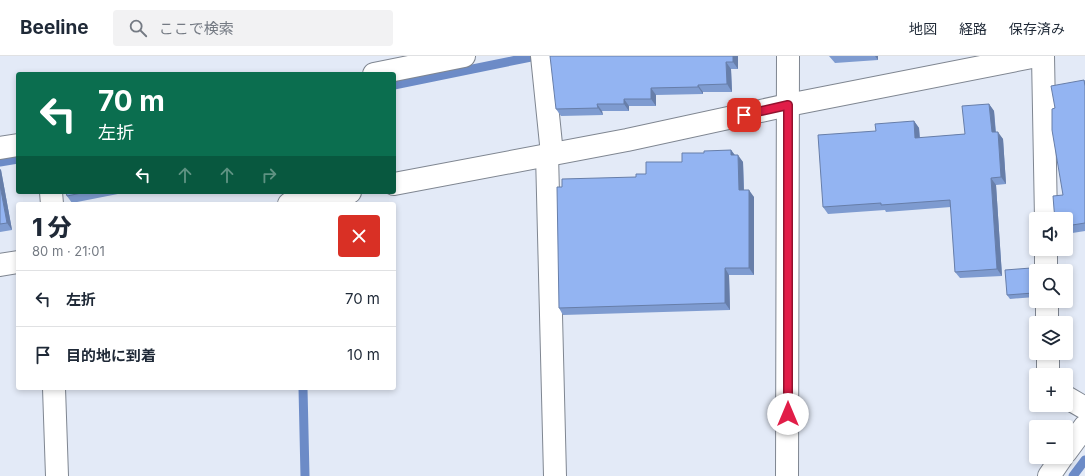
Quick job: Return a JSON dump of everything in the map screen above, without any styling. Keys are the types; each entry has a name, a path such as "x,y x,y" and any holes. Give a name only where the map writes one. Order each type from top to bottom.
{"street":[{"path":"384,72 464,56"},
{"path":"788,56 788,476"},
{"path":"396,184 627,140 788,105 1037,56"},
{"path":"1043,56 1046,212"},
{"path":"542,60 549,154 555,476"},
{"path":"0,148 16,145"},
{"path":"299,202 340,194"},
{"path":"0,265 16,262"},
{"path":"54,390 56,476"},
{"path":"1073,401 1085,408"},
{"path":"1073,442 1085,426"},
{"path":"1048,476 1057,464"}],"building":[{"path":"550,56 733,56 733,62 726,62 727,84 698,85 698,87 651,88 651,99 624,99 624,104 597,104 598,108 556,109"},
{"path":"1084,80 1085,223 1073,225 1073,212 1054,212 1053,196 1063,195 1052,130 1052,109 1055,108 1051,86"},
{"path":"989,104 992,132 998,132 1001,177 991,178 997,269 955,272 950,200 823,207 818,135 876,131 875,124 914,121 915,138 965,134 962,106"},
{"path":"731,150 731,155 738,155 739,190 749,190 749,268 725,268 725,303 559,308 557,187 562,187 562,179 636,177 636,174 646,174 646,162 682,162 682,153 704,153 704,151"},
{"path":"0,185 7,223 0,224"},
{"path":"1029,268 1029,293 1007,295 1005,270"}],"waterway":[{"path":"396,85 536,56"},
{"path":"0,162 16,159"},
{"path":"303,390 305,476"},
{"path":"1073,476 1085,460"}],"route":[{"path":"744,115 788,105 788,414"}]}
